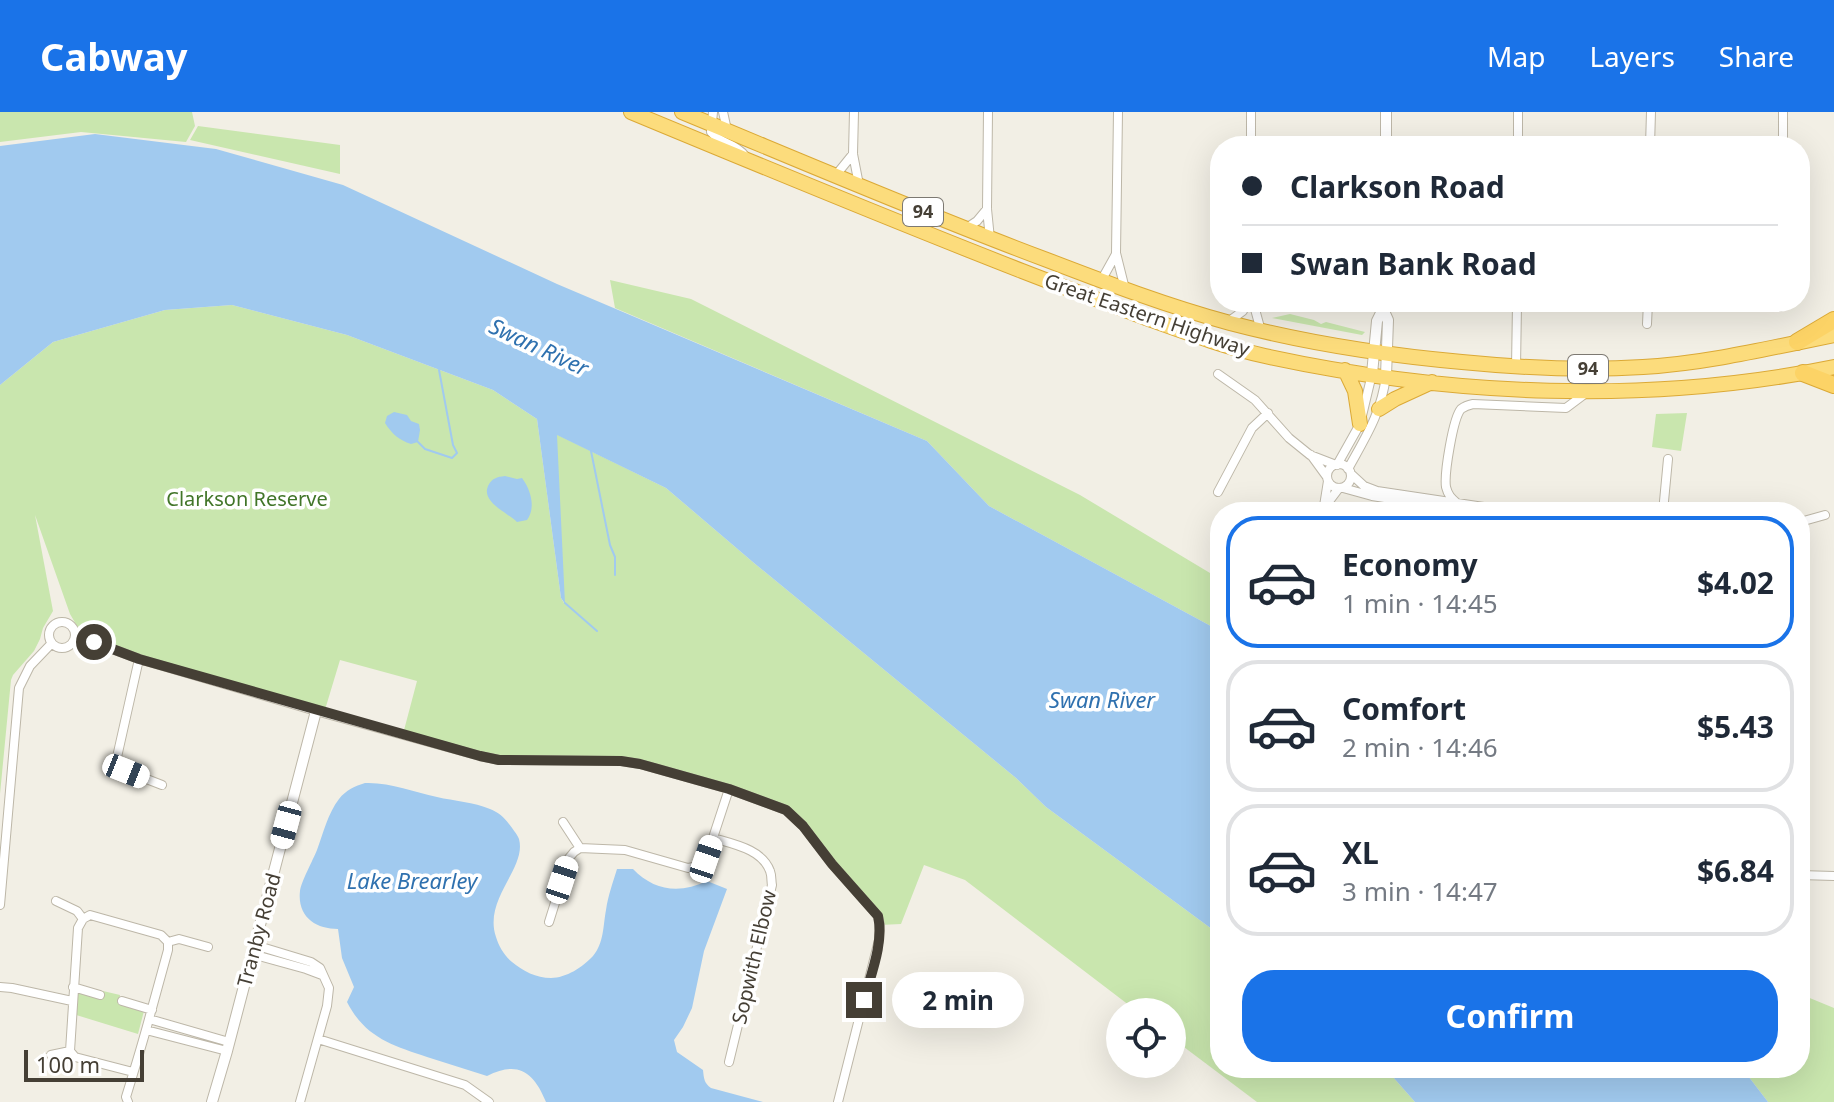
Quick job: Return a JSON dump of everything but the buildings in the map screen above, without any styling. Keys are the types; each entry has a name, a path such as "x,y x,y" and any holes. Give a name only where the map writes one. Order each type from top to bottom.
{"highway":[{"name":"Great Eastern Highway","path":"631,112 940,240 1186,332 1263,355 1432,382 1590,391 1707,387 1834,367"},
{"name":"Great Eastern Highway","path":"682,112 712,118 727,130 965,229 1101,281 1261,331 1382,353 1516,367 1595,369 1690,364 1834,335"},
{"path":"1797,342 1834,320"},
{"path":"1345,370 1355,391 1360,424"},
{"path":"1803,373 1834,385"},
{"path":"1379,409 1432,382"}],"street":[{"path":"723,112 727,130"},
{"path":"854,112 853,154 859,185"},
{"path":"988,112 987,209 990,239"},
{"path":"1118,112 1116,253 1125,289"},
{"path":"1251,112 1251,136"},
{"path":"1386,112 1386,136"},
{"path":"1518,112 1518,136"},
{"path":"1650,136 1651,112"},
{"path":"1783,112 1783,136"},
{"path":"712,118 711,132 714,136 740,149 749,160"},
{"path":"836,175 853,154"},
{"path":"965,229 987,209"},
{"path":"1101,281 1116,253"},
{"path":"1228,322 1242,312"},
{"path":"1256,312 1261,331"},
{"path":"1324,502 1329,469 1337,465 1360,424 1379,375 1382,353 1377,321 1381,312"},
{"path":"1516,367 1517,312"},
{"path":"1647,324 1648,312"},
{"path":"1218,374 1251,396 1289,438 1310,455 1332,486 1413,502"},
{"path":"1329,502 1349,482 1349,471 1379,409 1384,396 1379,375"},
{"path":"1456,502 1445,482 1455,425 1464,406 1566,408 1590,391"},
{"path":"1218,492 1252,428 1268,413"},
{"path":"1310,455 1343,465 1364,486 1423,502"},
{"path":"1664,502 1668,459"},
{"path":"1810,519 1825,515"},
{"path":"58,622 63,622 71,625 75,637 73,642 60,648 52,643 49,633 58,622"},
{"path":"75,637 139,659 480,756 499,760 630,763 729,789 786,810 878,916 880,925 879,940 838,1102"},
{"path":"0,905 19,688 30,666 52,643"},
{"path":"139,659 117,757 126,771 162,785"},
{"name":"Tranby Road","path":"212,1102 316,711"},
{"path":"549,922 569,858 580,848 625,850 688,868 700,866 706,859 729,789"},
{"path":"563,822 580,848"},
{"name":"Sopwith Elbow","path":"713,838 745,848 758,856 770,870 772,885 729,1062"},
{"path":"1810,875 1834,876"},
{"path":"56,901 77,911 83,919"},
{"path":"128,1102 126,1097 168,950 168,942 161,935 90,915 83,919 78,928 70,1051 75,1057 133,1072"},
{"path":"168,942 179,939 208,947"},
{"path":"253,950 322,975 329,988 300,1102"},
{"path":"0,987 72,1001"},
{"path":"73,987 100,995"},
{"path":"122,1001 228,1046"},
{"path":"146,1030 228,1046"},
{"path":"318,1039 465,1085 489,1102"},
{"path":"51,1055 70,1051"}],"green space":[{"path":"0,112 192,112 195,126 186,142 81,132 0,142"},
{"path":"198,126 340,145 340,174 190,140"},
{"path":"610,280 691,299 1080,495 1210,573 1210,626 989,506 927,441 615,308"},
{"name":"Clarkson Reserve","path":"232,305 347,335 493,390 537,419 564,603 556,434 666,488 1016,778 1046,807 1210,928 1210,1067 1186,1049 1186,998 1120,998 965,880 924,865 901,924 880,925 795,815 642,762 499,758 403,734 417,681 340,660 324,713 94,642 77,626 70,614 35,515 53,611 34,651 11,680 0,794 0,385 53,342 165,310"},
{"path":"1290,314 1321,324 1326,322 1365,332 1362,335 1272,318"},
{"path":"1687,413 1681,451 1652,447 1656,414"},
{"path":"103,991 120,995 119,1003 144,1011 138,1034 73,1014 76,992 102,998"},
{"path":"1810,998 1834,1008 1834,1102 1768,1102 1750,1078 1810,1078"},
{"name":"Clarkson Reserve","path":"1225,1078 1394,1078 1415,1102 1257,1102"}],"water":[{"name":"Swan River","path":"95,134 216,149 343,185 557,284 927,441 989,506 1210,626 1210,928 1046,807 1016,778 666,488 557,435 565,604 561,598 537,419 493,390 347,335 232,305 165,310 53,342 0,385 0,146"},
{"path":"394,412 407,415 419,424 418,442 411,444 390,430 385,423 387,416"},
{"path":"505,476 522,478 528,488 532,505 527,520 517,522 488,497 491,481"},
{"name":"Lake Brearley","path":"365,783 477,805 505,819 519,839 520,850 495,910 496,937 509,959 545,978 568,974 597,951 617,869 633,869 650,882 668,888 687,888 707,881 727,889 704,951 692,1008 674,1040 677,1052 703,1070 711,1088 763,1102 546,1102 536,1083 524,1072 508,1069 487,1076 402,1048 371,1032 347,1002 354,987 342,958 338,929 322,927 310,920 300,900 303,882 332,811 345,793"},
{"path":"1394,1078 1750,1078 1768,1102 1415,1102"}],"waterway":[{"path":"418,442 425,449 452,458 457,453 439,370"},
{"path":"591,451 615,557 615,575"},
{"path":"565,603 597,631"}],"route":[{"path":"94,642 139,659 480,756 499,760 621,761 640,764 729,789 786,810 878,916 879,940 864,1000"}]}
